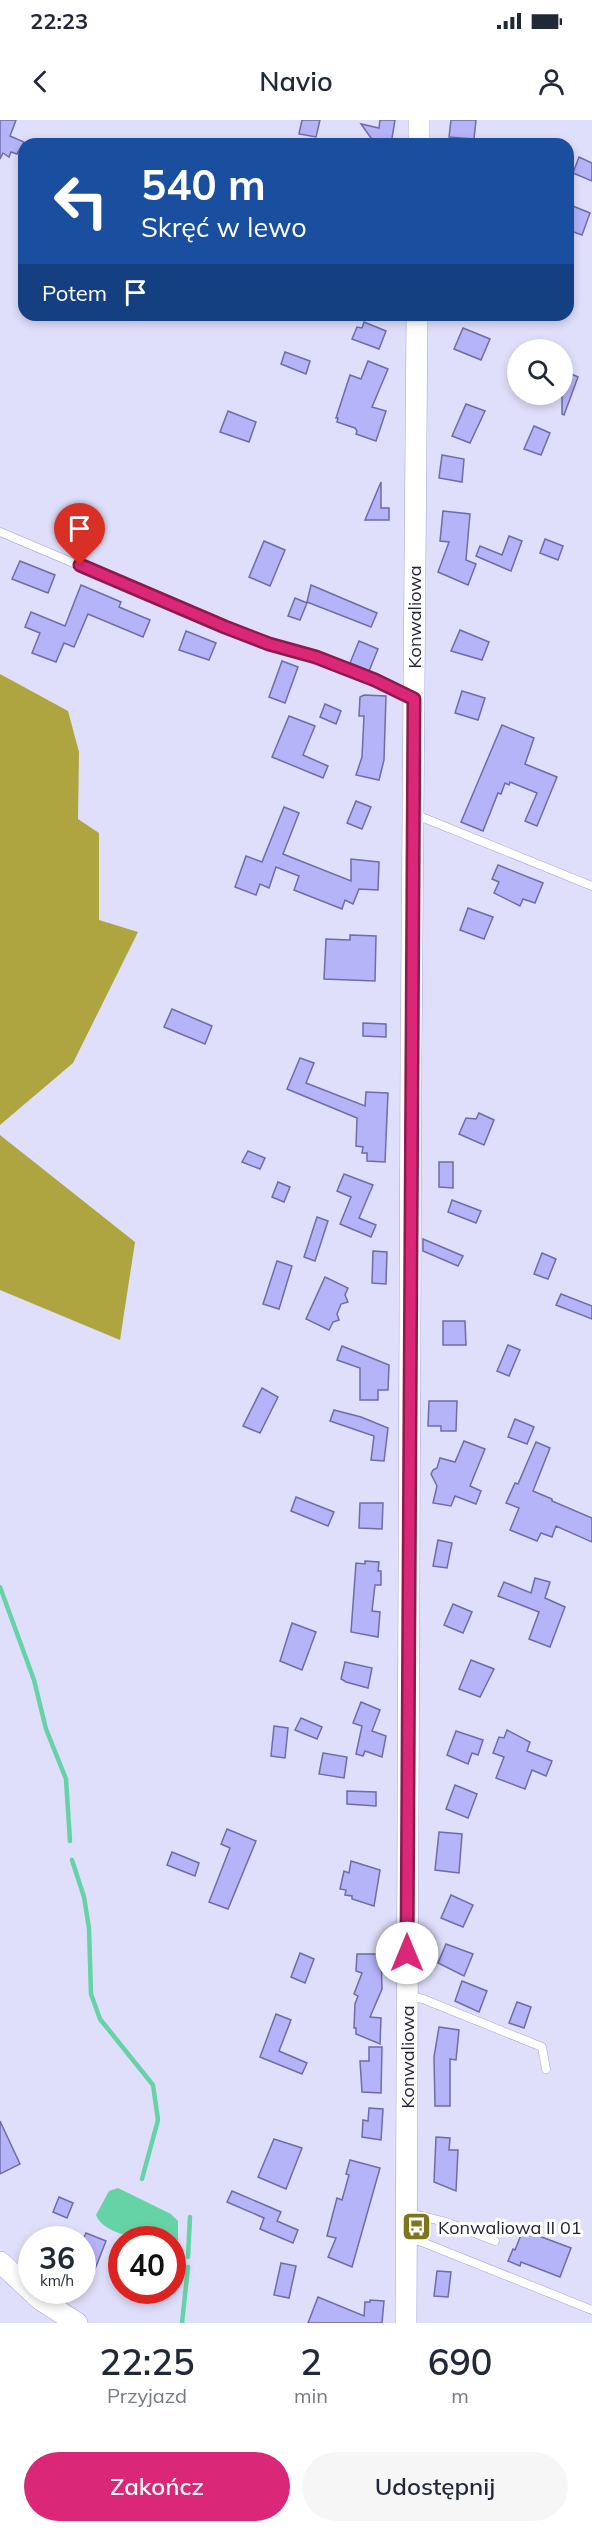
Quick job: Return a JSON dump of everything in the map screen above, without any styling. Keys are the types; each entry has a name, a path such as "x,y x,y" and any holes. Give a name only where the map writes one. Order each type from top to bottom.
{"street":[{"path":"418,138 419,120"},
{"name":"Konwaliowa","path":"406,2323 417,321"},
{"path":"0,2262 41,2300 77,2323"}],"lane":[{"path":"0,532 225,627 269,644 316,657 375,680 414,699"},
{"path":"413,814 592,886"},
{"path":"407,1996 423,1999 542,2047 546,2069"},
{"path":"406,2212 456,2225 495,2241"},
{"path":"406,2238 422,2242 592,2310"}],"shaded area":[{"path":"0,674 68,711 79,752 78,819 99,833 99,920 138,932 73,1063 0,1125"},
{"path":"0,1135 135,1242 120,1340 0,1290"},
{"path":"118,2188 171,2214 178,2221 178,2226 108,2226 108,2228 96,2215 109,2191"}],"building":[{"path":"0,120 16,120 10,136 18,139 18,152 11,152 9,157 3,153 0,159"},
{"path":"302,120 320,120 316,137 299,134"},
{"path":"380,120 395,120 392,138 371,138 361,124 379,128"},
{"path":"451,120 476,120 474,138 449,137"},
{"path":"579,157 592,163 592,181 574,173"},
{"path":"574,206 590,213 582,235 574,232"},
{"path":"364,322 386,331 379,349 352,339 357,327 362,328"},
{"path":"463,328 490,339 481,360 454,349"},
{"path":"285,352 310,361 306,374 281,364"},
{"path":"368,361 388,369 372,407 386,411 376,441 356,434 355,428 337,422 338,418 336,418 350,375 361,379"},
{"path":"573,375 578,377 573,391"},
{"path":"466,404 485,411 470,443 452,436"},
{"path":"562,405 568,405 564,415"},
{"path":"228,411 256,422 249,442 220,432"},
{"path":"534,426 550,433 541,455 524,449"},
{"path":"442,455 464,459 462,482 439,478"},
{"path":"381,482 381,508 389,508 389,520 365,520"},
{"path":"443,511 470,514 466,560 476,564 468,585 438,572 449,542 440,541"},
{"path":"509,536 522,541 511,571 476,556 480,546 502,555"},
{"path":"545,539 563,546 558,560 540,553"},
{"path":"264,541 285,550 270,586 249,577"},
{"path":"20,561 55,575 48,593 12,579"},
{"path":"81,585 121,602 119,607 150,620 143,637 88,614 74,647 64,643 56,662 32,653 40,633 25,627 31,612 65,626"},
{"path":"311,585 377,613 371,627 307,602"},
{"path":"295,598 307,603 300,620 288,616"},
{"path":"460,630 489,642 482,660 451,651"},
{"path":"186,631 216,643 209,660 179,650"},
{"path":"359,641 378,649 369,671 350,663"},
{"path":"282,661 298,667 285,703 269,697"},
{"path":"462,691 485,698 478,720 455,713"},
{"path":"364,695 386,696 384,760 379,780 356,775 362,757 364,716 359,716 360,697"},
{"path":"325,704 341,711 336,724 320,717"},
{"path":"289,716 315,726 303,755 328,766 323,778 272,757"},
{"path":"502,725 534,738 525,764 557,777 537,826 525,821 537,793 510,782 509,785 505,783 501,794 498,793 483,831 461,822"},
{"path":"356,801 371,807 362,829 347,823"},
{"path":"284,807 299,813 283,854 351,881 351,859 379,862 378,890 359,889 353,904 345,900 342,909 294,890 299,876 276,867 269,888 260,884 256,895 235,887 246,856 262,862"},
{"path":"498,865 543,883 535,903 523,899 520,906 494,893 499,882 492,879"},
{"path":"468,908 493,917 484,939 460,930"},
{"path":"350,935 376,936 375,981 324,979 326,939 350,940"},
{"path":"172,1009 212,1026 205,1044 164,1027"},
{"path":"363,1023 386,1024 386,1037 363,1036"},
{"path":"300,1058 314,1063 306,1083 365,1106 366,1092 388,1093 385,1162 367,1161 367,1153 362,1153 363,1147 356,1146 357,1118 287,1089"},
{"path":"479,1113 494,1120 484,1145 459,1134 466,1118 476,1119"},
{"path":"248,1151 265,1158 260,1169 242,1162"},
{"path":"439,1162 453,1162 453,1188 439,1187"},
{"path":"344,1174 373,1185 359,1218 376,1225 371,1237 340,1224 351,1197 337,1191"},
{"path":"278,1182 290,1187 284,1202 272,1197"},
{"path":"452,1200 481,1211 476,1223 448,1212"},
{"path":"317,1217 328,1221 315,1261 304,1257"},
{"path":"423,1239 463,1256 458,1266 423,1251"},
{"path":"373,1251 387,1252 386,1284 372,1283"},
{"path":"542,1253 556,1259 548,1279 534,1274"},
{"path":"277,1261 292,1266 279,1309 263,1304"},
{"path":"325,1277 348,1288 345,1295 348,1302 341,1304 337,1314 339,1320 333,1322 329,1330 306,1319"},
{"path":"561,1294 592,1306 592,1319 556,1305"},
{"path":"443,1321 465,1321 466,1345 443,1345"},
{"path":"508,1345 520,1350 509,1376 497,1371"},
{"path":"342,1346 389,1365 388,1390 378,1390 378,1400 360,1400 360,1368 337,1360"},
{"path":"262,1388 278,1397 260,1433 243,1426"},
{"path":"429,1401 457,1401 456,1431 441,1431 441,1426 428,1426"},
{"path":"334,1410 361,1417 388,1428 384,1461 371,1460 374,1436 330,1421"},
{"path":"515,1419 534,1427 527,1444 508,1437"},
{"path":"464,1441 485,1449 470,1486 481,1491 476,1504 455,1496 451,1506 433,1503 437,1486 431,1474 433,1470 437,1468 440,1458 455,1462"},
{"path":"536,1442 550,1448 533,1491 592,1518 592,1542 556,1526 552,1537 541,1533 537,1541 510,1530 519,1508 506,1503 515,1483 518,1484"},
{"path":"296,1497 334,1512 328,1526 291,1511"},
{"path":"360,1503 383,1503 382,1529 359,1528"},
{"path":"438,1540 452,1543 447,1568 433,1566"},
{"path":"365,1561 379,1562 378,1571 381,1571 381,1585 375,1585 372,1611 380,1612 378,1637 351,1632 356,1563 365,1564"},
{"path":"535,1578 550,1582 545,1598 565,1607 550,1647 529,1639 539,1612 498,1596 504,1582 531,1593"},
{"path":"453,1604 472,1612 463,1633 444,1625"},
{"path":"292,1623 316,1632 302,1670 280,1661"},
{"path":"471,1660 494,1669 480,1697 459,1689"},
{"path":"345,1662 372,1668 368,1688 341,1679"},
{"path":"361,1702 380,1710 372,1731 386,1736 382,1757 365,1751 363,1756 356,1754 362,1726 353,1723"},
{"path":"301,1718 322,1727 317,1739 295,1730"},
{"path":"274,1726 288,1728 285,1758 271,1756"},
{"path":"507,1730 530,1742 527,1751 552,1761 546,1776 532,1770 525,1789 496,1778 504,1757 493,1753 499,1737 504,1738"},
{"path":"456,1731 483,1740 478,1755 472,1753 468,1764 447,1755"},
{"path":"323,1753 347,1757 344,1778 319,1774"},
{"path":"455,1785 477,1794 468,1818 446,1809"},
{"path":"347,1791 376,1792 376,1806 347,1804"},
{"path":"227,1829 256,1841 228,1909 209,1902 230,1848 221,1844"},
{"path":"439,1832 462,1834 459,1873 435,1870"},
{"path":"172,1852 199,1863 195,1876 167,1865"},
{"path":"351,1861 380,1870 374,1906 352,1899 352,1896 345,1895 346,1890 340,1889 344,1871 349,1873"},
{"path":"451,1895 473,1905 463,1927 441,1918"},
{"path":"446,1944 473,1954 464,1976 438,1963"},
{"path":"300,1953 314,1959 305,1983 291,1977"},
{"path":"357,1954 381,1954 382,1989 370,2017 381,2018 380,2044 356,2034 356,2028 354,2028 355,2004 358,1996 354,1994 362,1973 356,1971"},
{"path":"462,1981 487,1991 479,2012 455,2001"},
{"path":"517,2002 531,2007 524,2028 509,2023"},
{"path":"276,2014 291,2020 279,2051 307,2063 302,2074 260,2057"},
{"path":"439,2027 459,2030 456,2060 450,2059 450,2106 435,2106 434,2057"},
{"path":"369,2047 382,2047 381,2093 362,2092 360,2061 369,2061"},
{"path":"369,2108 383,2109 381,2140 362,2137 363,2120 368,2121"},
{"path":"0,2121 20,2164 0,2174"},
{"path":"436,2137 450,2138 449,2150 458,2150 456,2191 434,2182"},
{"path":"274,2139 302,2148 286,2189 258,2177"},
{"path":"350,2160 380,2168 352,2267 328,2257 336,2238 327,2236 337,2198 342,2200 349,2175 346,2174"},
{"path":"232,2191 281,2212 277,2221 298,2230 293,2243 260,2229 264,2218 227,2202"},
{"path":"59,2197 73,2203 67,2218 53,2212"},
{"path":"523,2230 571,2248 560,2277 521,2262 520,2266 508,2261"},
{"path":"96,2237 106,2241 96,2266"},
{"path":"281,2263 296,2266 289,2298 274,2295"},
{"path":"437,2271 451,2272 448,2297 434,2296"},
{"path":"318,2297 364,2316 365,2302 384,2301 382,2323 308,2323"}],"waterway":[{"path":"0,1587 34,1680 46,1729 66,1779 70,1841"},
{"path":"72,1860 84,1897 89,1928 91,1994 100,2019 153,2085 158,2120 142,2179"},
{"path":"188,2257 190,2217"},
{"path":"182,2323 188,2267"}],"place":[{"name":"Konwaliowa II 01","path":"417,2227"}],"route":[{"path":"80,565 225,627 269,644 316,657 375,680 414,699 407,1953"}]}
